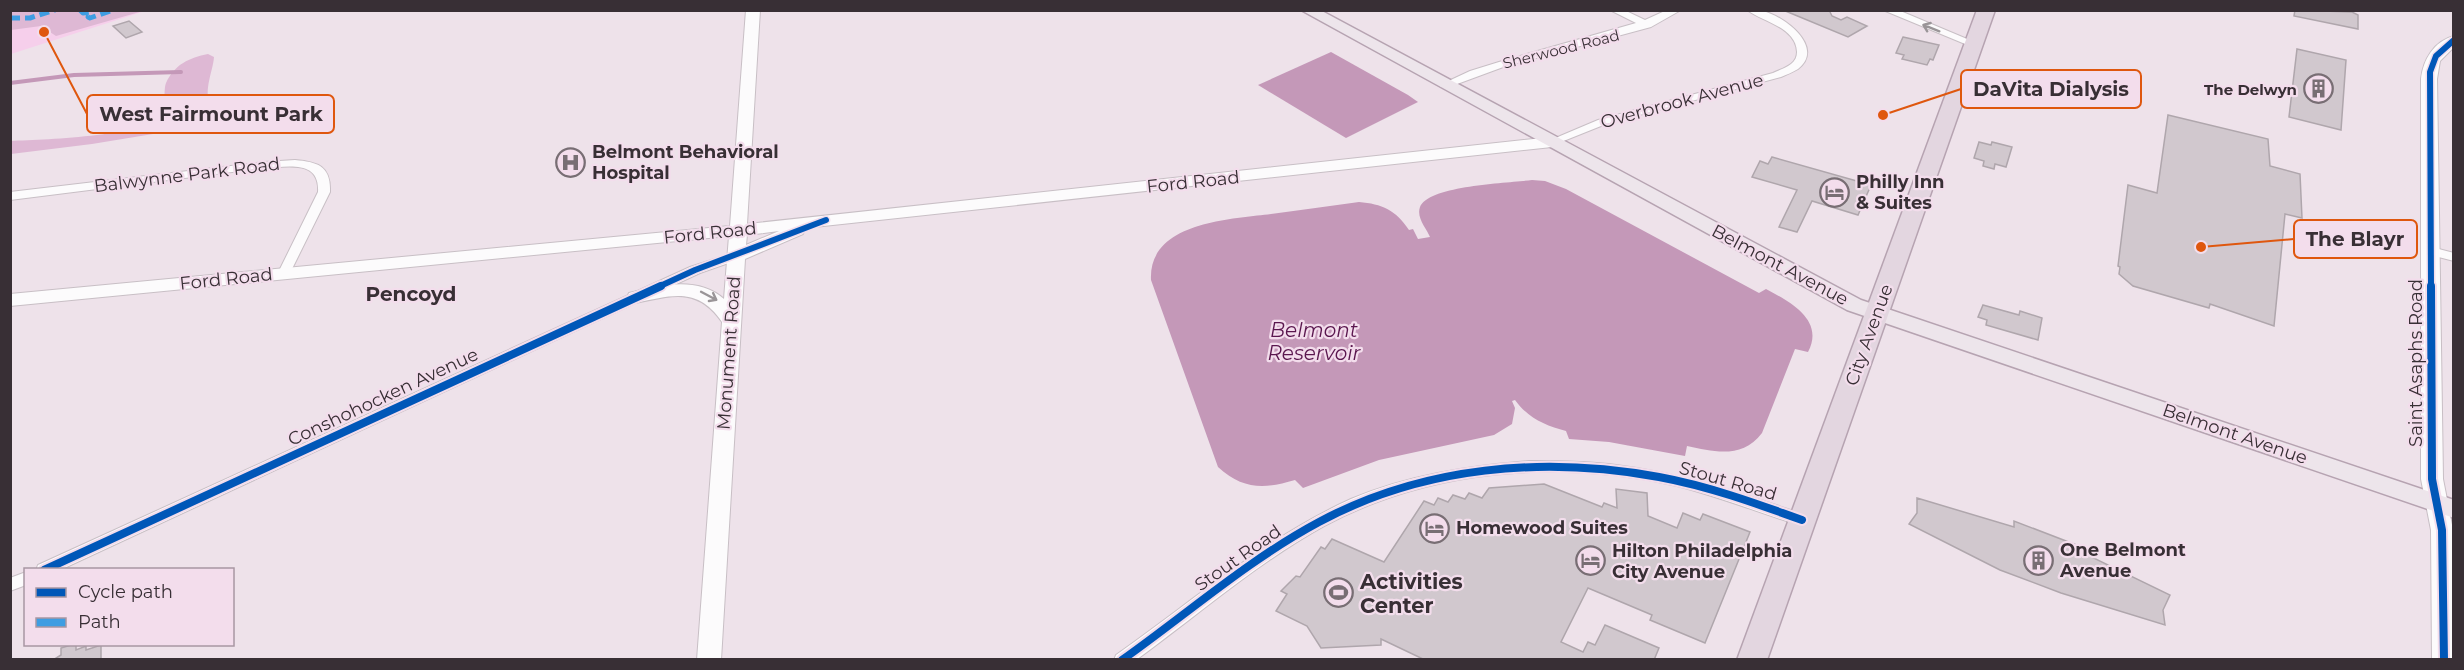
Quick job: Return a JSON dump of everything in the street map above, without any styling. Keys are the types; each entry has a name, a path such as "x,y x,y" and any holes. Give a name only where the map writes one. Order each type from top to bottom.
{"highway":[{"name":"City Avenue","path":"1752,660 1986,10"}],"main road":[{"name":"Belmont Avenue","path":"1308,10 1838,297 1877,314 2445,506"}],"street":[{"name":"Monument Road","path":"709,660 753,10"},
{"path":"1615,10 1647,25"},
{"name":"Sherwood Road","path":"1445,85 1495,65 1647,25 1676,10"},
{"name":"Overbrook Avenue","path":"1552,142 1602,122 1778,75 1795,66 1802,56 1802,50 1792,32 1778,22 1752,10"},
{"path":"1888,10 1974,44"},
{"name":"Saint Asaphs Road","path":"2444,660 2442,530 2445,506 2432,479 2430,68 2434,56 2454,40"},
{"name":"Ford Road","path":"10,300 738,230 1552,142"},
{"name":"Balwynne Park Road","path":"10,196 264,165 305,165 324,174 326,184 320,202 284,273"},
{"path":"736,255 825,220"},
{"path":"2430,251 2454,257"},
{"name":"Conshohocken Avenue","path":"48,568 695,270 736,255"},
{"path":"636,297 669,291 698,291 718,301 731,320"},
{"name":"Stout Road","path":"1122,660 1282,544 1320,521 1382,494 1447,476 1494,469 1541,466 1630,472 1705,488 1802,520"},
{"path":"10,585 24,579"}],"shaded area":[{"path":"11,10 145,11 11,54"},
{"path":"11,10 143,11 56,36 41,26 11,30"},
{"path":"208,54 214,57 208,97 213,108 225,116 220,123 92,144 11,154 11,141 97,135 162,120 175,111 174,106 164,102 165,85 170,76 183,63"}],"water":[{"path":"1331,52 1418,102 1346,138 1258,85"},
{"name":"Belmont Reservoir","path":"1532,180 1545,181 1566,189 1759,293 1766,289 1794,306 1809,321 1812,341 1808,352 1795,349 1762,433 1754,441 1746,447 1728,452 1687,446 1685,456 1609,442 1569,439 1566,431 1537,420 1515,400 1512,401 1515,408 1512,424 1494,435 1379,460 1303,488 1295,480 1264,486 1245,484 1227,475 1218,467 1151,280 1154,261 1163,246 1177,235 1215,222 1359,202 1375,204 1388,209 1399,217 1409,230 1413,229 1418,239 1430,237 1419,215 1420,207 1426,200 1438,194 1471,186"}],"building":[{"path":"1783,10 1829,10 1832,16 1841,20 1847,17 1867,26 1848,37"},
{"path":"2295,10 2352,12 2358,15 2358,29 2294,16"},
{"path":"129,21 142,32 126,38 113,26"},
{"path":"1903,37 1939,45 1933,60 1930,59 1927,65 1902,59 1904,55 1896,53"},
{"name":"The Delwyn","path":"2297,49 2346,60 2341,130 2289,117"},
{"path":"2168,115 2268,139 2270,166 2300,174 2302,218 2285,214 2274,326 2210,304 2209,308 2133,286 2119,274 2128,185 2157,193"},
{"path":"1979,142 1991,145 1992,142 2012,147 2006,167 1995,164 1994,169 1983,166 1984,161 1974,158"},
{"name":"Philly Inn & Suites","path":"1772,157 1871,185 1858,215 1812,201 1797,232 1779,227 1797,190 1752,177 1760,161 1768,164"},
{"path":"1983,305 2019,315 2020,311 2042,318 2038,340 1986,325 1987,320 1978,317"},
{"path":"1544,484 1602,507 1604,503 1617,508 1616,489 1647,493 1648,516 1677,528 1683,513 1700,520 1703,514 1750,532 1705,643 1650,620 1652,615 1588,588 1561,642 1583,652 1588,642 1595,645 1605,625 1659,648 1654,660 1425,660 1381,639 1381,645 1321,648 1307,626 1276,611 1287,594 1281,591 1296,576 1300,577 1321,547 1325,549 1332,539 1384,562 1424,501 1434,505 1438,498 1448,502 1453,495 1465,499 1469,493 1482,498 1489,488"},
{"name":"One Belmont Avenue","path":"1917,498 2014,527 2014,521 2079,546 2077,550 2170,595 2163,610 2165,625 2061,593 2000,570 1909,524 1917,513"},
{"path":"76,646 76,650 86,646 86,650 101,646 101,660 53,660 61,655 61,648"}],"waterway":[{"path":"10,83 74,75 181,72"}],"marked path":[{"path":"10,18 30,18 55,10"},
{"path":"80,10 83,13 90,12 88,17 90,18 113,10"}],"cycle path":[{"path":"2444,660 2442,530 2432,479 2429,79 2431,66 2436,56 2454,40"},
{"path":"48,568 695,270 826,220"},
{"path":"1122,660 1243,570 1319,522 1358,503 1399,488 1442,477 1485,470 1529,467 1616,470 1695,486 1802,520"}],"place":[{"name":"West Fairmount Park","path":"44,32"},
{"name":"The Delwyn","path":"2318,89"},
{"name":"DaVita Dialysis","path":"1883,115"},
{"name":"Belmont Behavioral Hospital","path":"571,162"},
{"name":"Philly Inn & Suites","path":"1835,192"},
{"name":"The Blayr","path":"2201,247"},
{"name":"Homewood Suites","path":"1435,528"},
{"name":"One Belmont Avenue","path":"2039,560"},
{"name":"Hilton Philadelphia City Avenue","path":"1591,561"},
{"name":"Activities Center","path":"1339,593"}],"district":[{"name":"Pencoyd","path":"411,294"}]}
